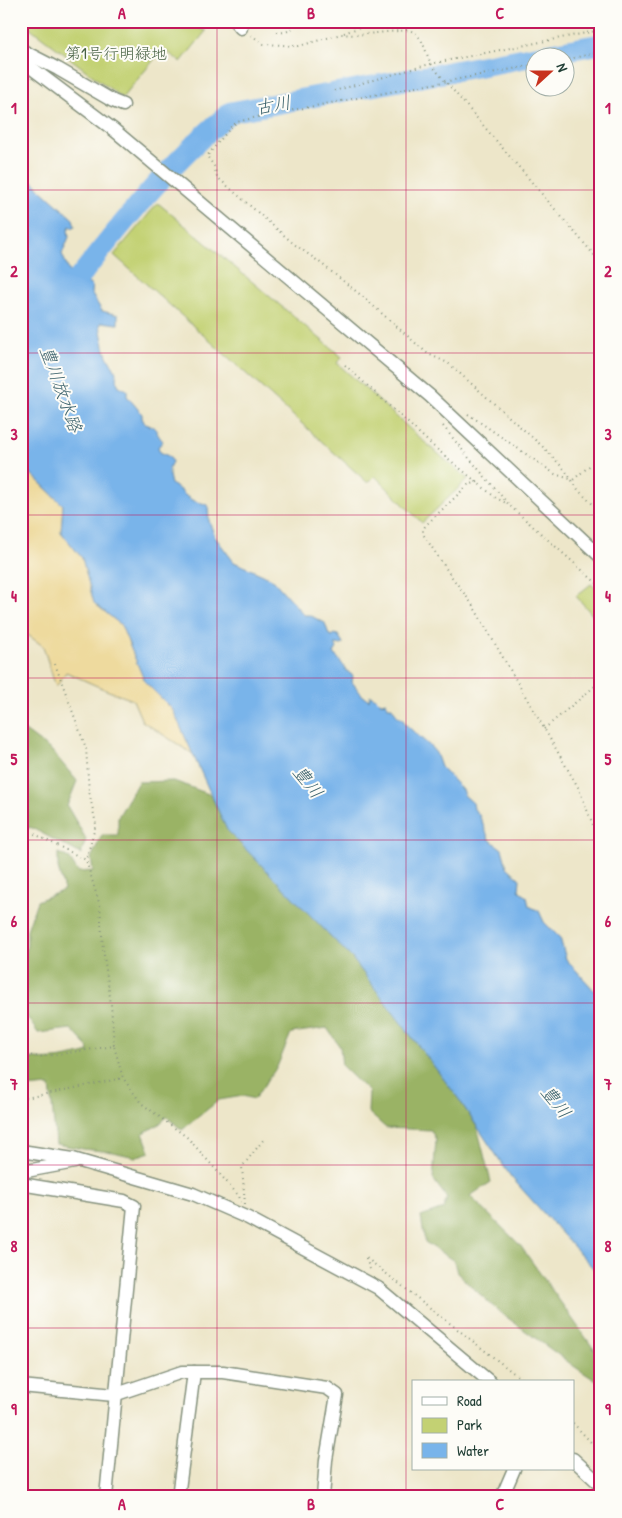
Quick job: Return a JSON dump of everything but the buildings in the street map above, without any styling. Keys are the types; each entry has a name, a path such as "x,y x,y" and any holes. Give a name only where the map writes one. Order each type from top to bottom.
{"street":[{"path":"21,50 58,68 113,101 123,104"},
{"path":"21,60 114,130 430,396 601,557"},
{"path":"21,1151 80,1161 193,1194 248,1218 378,1288 488,1380"},
{"path":"21,1172 52,1168 80,1161"},
{"path":"21,1184 124,1201 134,1206 114,1394 106,1497"},
{"path":"21,1386 114,1394 182,1372 223,1372 327,1388 337,1395 326,1460 323,1497"},
{"path":"178,1497 194,1372"},
{"path":"574,1460 601,1485"},
{"path":"502,1497 514,1470"}],"path":[{"path":"277,32 288,32 297,21"},
{"path":"238,24 264,44 299,46 377,21"},
{"path":"341,34 355,35 409,30 415,32 421,38 430,64 601,263"},
{"path":"334,91 430,64 601,30"},
{"path":"574,58 601,52"},
{"path":"524,67 237,122 207,156 214,166 217,177 294,244 362,296 428,354 448,364 542,446 573,480 580,491 601,512"},
{"path":"345,365 434,446 496,498 510,506"},
{"path":"463,411 555,474 573,480"},
{"path":"573,480 601,456"},
{"path":"468,458 510,506 601,587"},
{"path":"478,482 468,485 426,525 423,529 423,534 472,604 578,787 601,845"},
{"path":"55,664 86,748 89,792 96,824 86,860 100,906 114,1046 123,1078 141,1103 188,1138 239,1196 245,1212 242,1167 264,1139"},
{"path":"544,729 601,681"},
{"path":"21,827 86,860"},
{"path":"21,1054 39,1057 114,1046"},
{"path":"21,1099 123,1078"},
{"path":"378,1288 365,1258 522,1380"},
{"path":"574,1424 601,1453"}],"green space":[{"name":"第1号行明緑地","path":"21,21 181,21 206,31 181,62 163,49 122,98"},
{"path":"158,203 342,357 337,363 468,479 422,523 375,476 368,483 114,255"},
{"path":"591,584 601,593 601,625 576,596"},
{"path":"21,728 52,751 77,781 67,806 86,839 81,854 30,827 21,835"},
{"path":"174,781 211,795 227,830 352,958 458,1098 477,1127 491,1182 470,1196 520,1245 601,1359 601,1384 497,1310 457,1273 454,1261 425,1242 421,1217 443,1209 447,1198 433,1179 436,1140 431,1130 386,1128 368,1112 369,1092 342,1066 340,1047 327,1028 291,1033 277,1067 254,1099 243,1096 219,1100 182,1130 167,1117 158,1125 143,1133 150,1152 135,1157 56,1144 50,1086 25,1088 23,1073 30,1058 52,1059 89,1052 88,1047 71,1029 38,1033 21,1008 21,981 27,945 27,930 37,901 64,890 58,868 58,853 69,858 78,872 93,871 91,858 102,835 118,835 118,817 138,782"}],"sand":[{"path":"21,464 63,505 61,532 82,558 94,603 121,625 145,682 173,710 193,754 142,721 133,700 66,672 56,687 43,646 21,630"}],"water":[{"path":"21,172 73,219 75,226 73,228 70,226 68,230 69,237 62,254 69,271 92,286 91,293 102,311 118,315 118,324 102,322 100,325 106,352 116,372 119,386 127,390 127,396 142,414 145,424 154,428 163,441 158,447 160,452 170,457 172,462 169,470 171,484 189,499 208,506 209,521 215,537 234,562 272,579 304,615 309,615 325,623 329,635 338,635 343,643 342,645 335,644 337,648 334,653 353,676 352,682 362,695 369,700 370,695 381,703 386,702 388,707 392,707 398,717 403,719 405,724 436,753 441,767 473,803 474,809 479,815 489,839 502,849 507,867 520,879 519,890 527,897 529,906 539,911 544,922 560,938 566,959 601,998 601,1277 511,1177 458,1098 352,958 227,830 173,710 145,682 121,625 94,603 82,558 61,532 63,505 21,464"}],"waterway":[{"name":"古川","path":"62,299 121,225 163,177 184,154 231,112 601,44"}],"water label":[{"name":"豊川放水路","path":"61,389"},
{"name":"豊川","path":"308,782"},
{"name":"豊川","path":"556,1102"}]}
